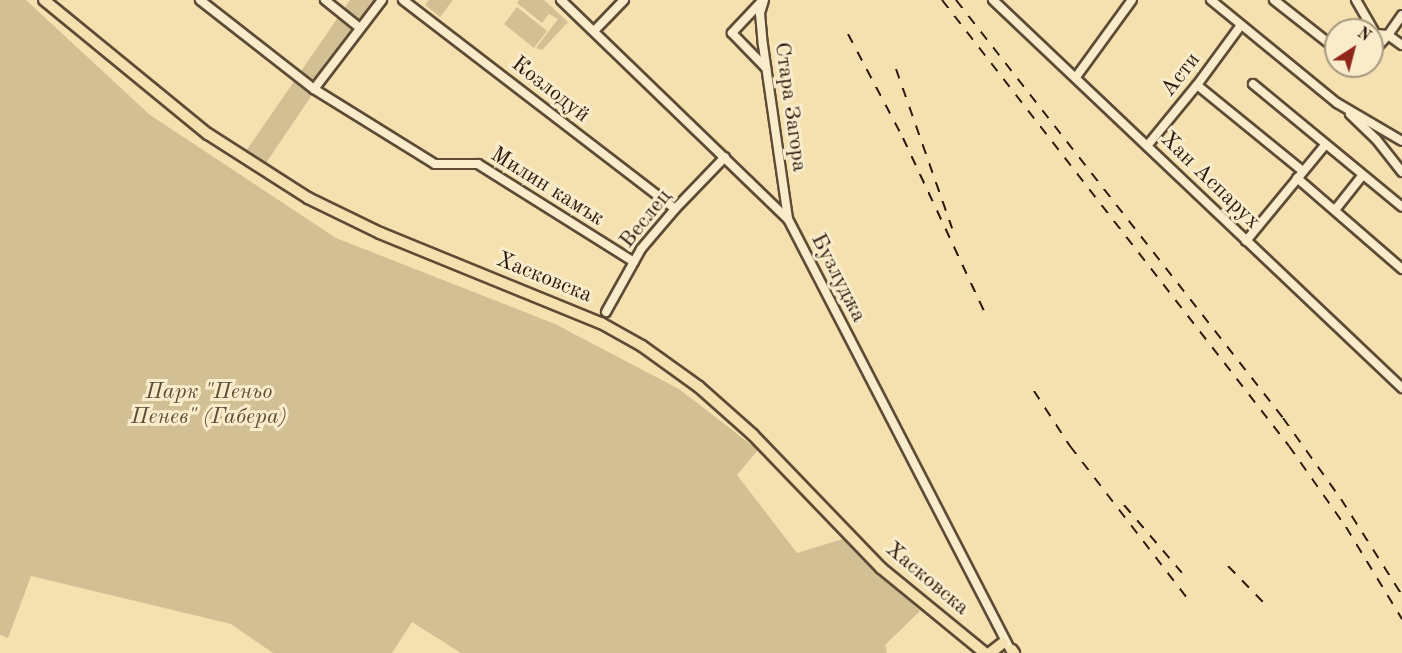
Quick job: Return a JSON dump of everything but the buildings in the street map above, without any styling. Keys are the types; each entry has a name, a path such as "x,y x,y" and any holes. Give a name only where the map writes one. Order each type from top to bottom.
{"main road":[{"name":"Хасковска","path":"44,0 208,134 308,198 380,233 592,319 642,346 699,387 753,435 881,568 988,653"},
{"path":"988,653 1008,648"}],"street":[{"name":"Милин камък","path":"200,0 314,89 435,164 478,164 634,262"},
{"path":"325,0 360,27"},
{"path":"314,89 382,0"},
{"name":"Козлодуй","path":"403,0 675,209"},
{"name":"Бузлуджа","path":"561,0 788,219 1008,648"},
{"path":"594,31 624,0"},
{"path":"764,0 732,33 766,68"},
{"name":"Стара Загора","path":"764,0 760,20 788,219"},
{"name":"Хан Аспарух","path":"993,0 1402,388"},
{"path":"1076,77 1132,0"},
{"path":"1211,0 1337,103 1376,139 1402,172"},
{"path":"1274,0 1324,40"},
{"path":"1356,0 1366,18"},
{"path":"1384,40 1402,15"},
{"name":"Асти","path":"1147,146 1197,86 1241,25"},
{"path":"1384,35 1402,45"},
{"path":"1253,84 1402,207"},
{"path":"1197,86 1300,175 1335,210 1402,269"},
{"path":"1337,103 1400,138"},
{"path":"1246,241 1325,145"},
{"name":"Веслец","path":"606,312 634,262 675,209 725,157"},
{"path":"1335,210 1362,176"}],"green space":[{"name":"Парк \"Пеньо Пенев\" (Габера)","path":"0,0 26,0 150,115 336,238 555,324 679,389 758,450 737,475 797,553 846,538 920,611 885,645 887,653 461,653 412,622 392,653 273,653 231,624 31,576 8,638 0,635"},
{"path":"350,0 376,0 266,163 246,151"},
{"path":"429,0 453,0 440,17 425,5"},
{"path":"519,0 544,0 568,22 542,50 536,48 558,19 549,14 542,23 517,3"},
{"path":"517,7 547,31 534,48 504,24"}],"railway":[{"path":"942,0 1289,446 1346,527 1402,619"},
{"path":"956,0 1283,418 1341,499 1402,595"},
{"path":"848,34 903,138 984,311"},
{"path":"896,69 952,228"},
{"path":"1034,391 1070,446 1187,598"},
{"path":"1124,505 1182,573"},
{"path":"1228,566 1265,604"}]}
